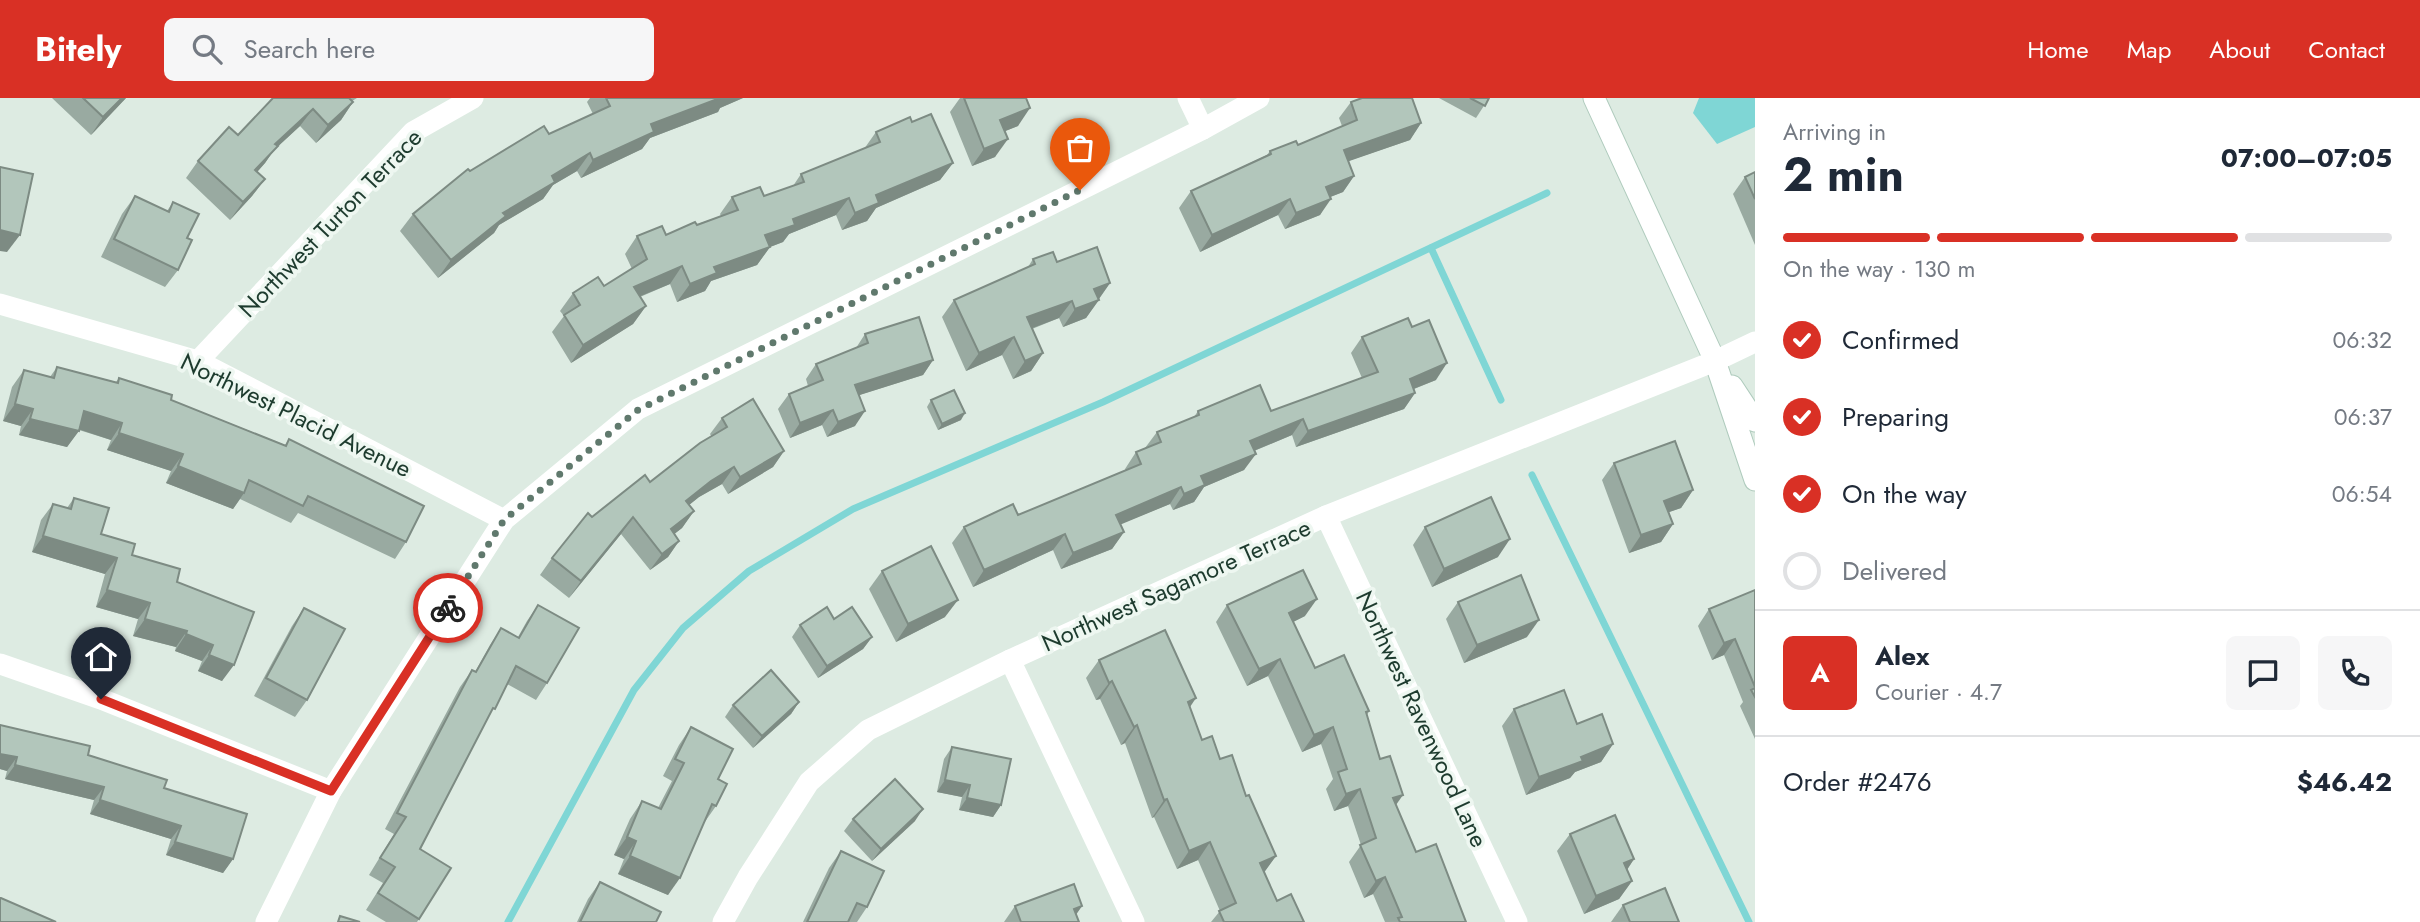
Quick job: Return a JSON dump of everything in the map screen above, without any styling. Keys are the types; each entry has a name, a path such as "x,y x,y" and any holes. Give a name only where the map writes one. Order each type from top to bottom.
{"street":[{"name":"Northwest Turton Terrace","path":"198,361 413,132 473,98"},
{"path":"1188,98 1203,129"},
{"path":"267,922 331,791 504,520 638,410 1203,129 1259,98"},
{"path":"1594,98 1715,361 1755,480"},
{"name":"Northwest Placid Avenue","path":"0,304 198,361 504,520"},
{"name":"Northwest Sagamore Terrace","path":"723,922 748,877 809,782 867,730 1010,660 1326,516 1715,361 1755,342"},
{"path":"1715,361 1755,421"},
{"name":"Northwest Ravenwood Lane","path":"1326,516 1517,922"},
{"path":"1010,660 1134,922"},
{"path":"0,664 101,699 331,791"}],"water":[{"path":"1699,98 1755,98 1755,127 1717,144 1693,113"}],"building":[{"path":"83,98 122,98 103,117"},
{"path":"273,98 349,98 353,102 328,125 313,109 275,144 278,146 255,170 265,179 243,202 198,161 229,127 238,135"},
{"path":"606,98 720,98 651,124 654,132 593,160 590,153 552,176 555,182 503,213 506,216 451,260 413,214 468,169 470,171 544,126 549,134 610,106"},
{"path":"964,98 1026,98 1030,108 1000,120 1008,139 984,149"},
{"path":"1362,98 1412,98 1421,123 1344,150 1354,176 1326,187 1331,199 1296,213 1290,199 1212,235 1191,191 1271,154 1270,151 1296,141 1298,145 1357,120 1351,102"},
{"path":"1470,98 1489,98 1485,106"},
{"path":"931,114 953,163 876,195 879,203 855,213 849,198 793,219 795,225 765,235 770,247 714,267 717,273 690,284 682,266 634,287 646,306 583,345 564,315 580,305 573,293 598,277 604,286 647,259 637,236 662,226 666,235 695,222 697,225 738,210 732,197 760,187 764,196 804,182 801,174 880,142 876,132 910,117 912,122"},
{"path":"0,167 33,174 20,235 0,230"},
{"path":"1755,172 1755,199 1745,177"},
{"path":"135,196 169,212 173,202 199,214 187,238 192,240 178,270 114,239"},
{"path":"1097,247 1110,283 1094,289 1099,300 1075,309 1072,301 1027,317 1043,353 1025,361 1014,337 979,353 954,300 1035,264 1033,259 1053,252 1057,262"},
{"path":"919,317 933,360 855,385 865,411 838,422 833,410 800,423 789,394 823,380 816,364 868,343 865,334"},
{"path":"1408,318 1412,327 1429,320 1447,363 1410,379 1415,393 1308,431 1303,419 1250,441 1256,454 1201,476 1205,485 1184,494 1181,487 1116,515 1124,532 1073,553 1065,534 984,570 964,527 1013,504 1018,515 1141,464 1136,452 1161,442 1157,432 1260,385 1271,411 1378,372 1362,337"},
{"path":"57,367 118,383 119,378 172,395 171,400 286,446 289,439 424,506 406,542 308,496 303,506 249,480 244,493 178,466 183,454 119,433 122,423 84,411 79,431 30,419 33,409 15,404 24,370 54,378"},
{"path":"954,390 965,413 942,424 931,400"},
{"path":"753,399 784,451 740,477 734,467 686,501 694,511 671,529 679,541 662,554 633,517 581,581 552,558 588,513 592,517 645,475 650,482 700,443 727,427 722,418"},
{"path":"1675,441 1693,490 1664,501 1673,524 1641,535 1614,463"},
{"path":"1491,497 1510,539 1444,569 1425,527"},
{"path":"74,498 109,508 101,534 135,544 132,555 180,569 177,582 254,612 234,665 209,655 213,645 186,634 187,631 145,619 150,603 107,590 117,558 43,536 53,504 71,509"},
{"path":"931,546 958,600 908,624 882,571"},
{"path":"1303,570 1317,599 1289,613 1315,668 1344,655 1369,711 1366,712 1380,759 1390,756 1403,795 1393,798 1416,852 1436,844 1466,922 1400,922 1398,918 1402,917 1385,877 1376,881 1360,845 1376,838 1360,789 1346,794 1338,772 1347,769 1333,727 1314,735 1280,659 1259,669 1227,605"},
{"path":"1521,575 1539,620 1477,645 1458,602"},
{"path":"1755,590 1755,687 1735,639 1724,643 1709,609"},
{"path":"538,605 579,628 547,683 516,666 420,849 451,868 419,919 378,893 395,867 380,858 406,817 397,813 472,670 476,672 501,628 519,638"},
{"path":"827,607 834,619 852,607 872,637 827,666 800,625"},
{"path":"304,608 345,629 307,700 266,678"},
{"path":"1165,630 1196,698 1188,702 1202,740 1212,736 1220,759 1232,755 1246,796 1249,795 1276,856 1260,863 1277,901 1291,894 1304,922 1224,922 1219,911 1236,903 1210,842 1189,851 1167,799 1164,800 1137,725 1134,727 1099,660"},
{"path":"771,670 799,702 762,736 733,705"},
{"path":"1564,690 1577,724 1602,714 1613,744 1581,757 1583,761 1539,777 1514,709"},
{"path":"0,725 90,746 88,755 167,780 164,788 247,814 233,859 175,842 181,826 100,800 104,787 15,765 17,757 0,754"},
{"path":"691,727 733,749 718,779 727,784 716,806 712,804 680,878 630,856 636,841 627,837 642,801 661,809 684,763 675,759"},
{"path":"952,747 1011,759 1001,805 967,798 970,785 945,780"},
{"path":"895,779 923,809 881,849 853,819"},
{"path":"1615,815 1634,859 1624,863 1632,881 1596,896 1570,834"},
{"path":"841,851 884,871 867,907 857,903 848,922 807,922"},
{"path":"600,882 661,912 656,922 580,922"},
{"path":"1074,884 1082,906 1074,909 1079,922 1021,922 1015,906"},
{"path":"1665,888 1679,922 1630,922 1623,905"},
{"path":"1,898 56,922 0,922"},
{"path":"340,916 360,922 338,922"}],"waterway":[{"path":"508,922 634,690 683,628 749,571 853,509 1103,402 1547,193"},
{"path":"1431,248 1501,400"},
{"path":"1532,475 1749,922"}],"way so far":[{"path":"448,608 504,520 638,410 1080,190"}],"route":[{"path":"101,699 331,791 448,608"}]}
